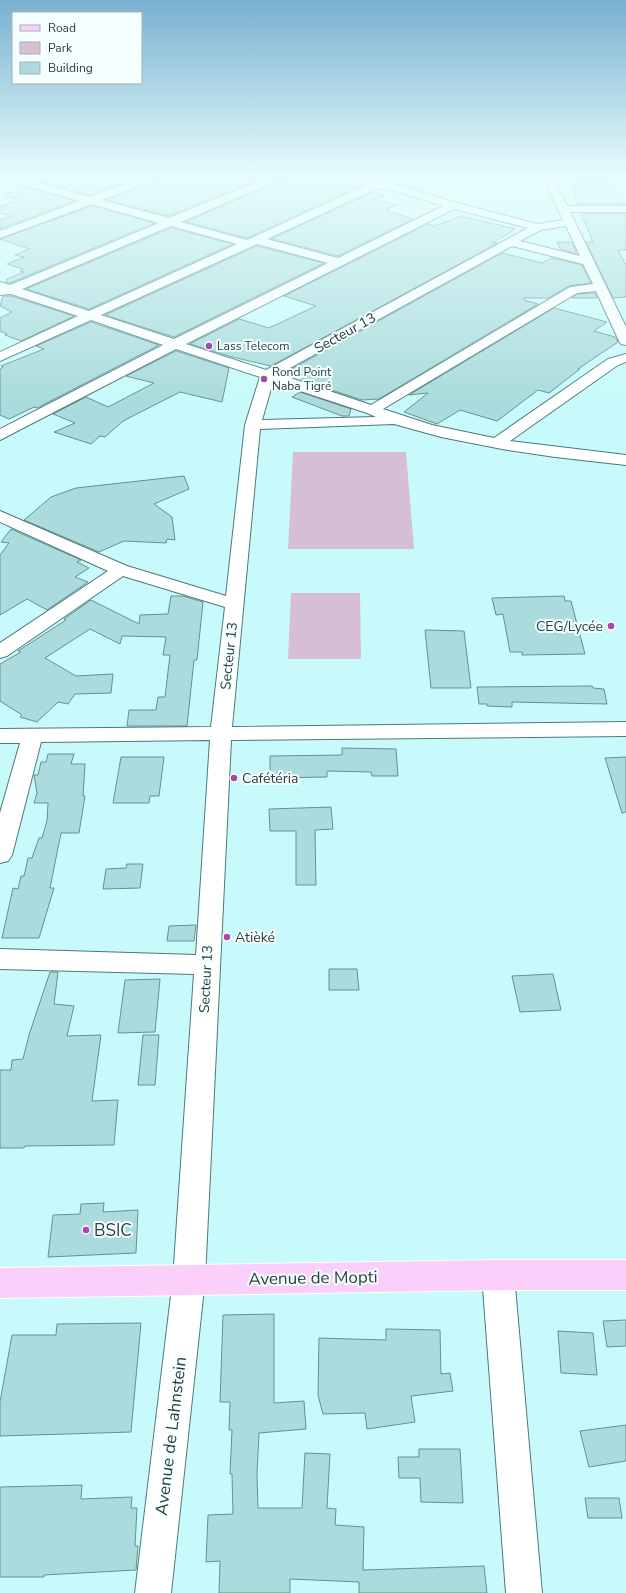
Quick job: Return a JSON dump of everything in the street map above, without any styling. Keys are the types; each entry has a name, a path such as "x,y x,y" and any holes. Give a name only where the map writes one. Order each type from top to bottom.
{"main road":[{"name":"Avenue de Mopti","path":"0,1283 498,1275 626,1275"}],"street":[{"path":"3,289 97,251"},
{"path":"0,357 232,251"},
{"path":"293,251 339,262"},
{"path":"0,435 175,344 360,251"},
{"name":"Secteur 13","path":"189,1279 221,735 253,425 268,375 492,251"},
{"path":"546,251 589,262"},
{"path":"584,251 626,340"},
{"path":"372,410 574,290 601,287"},
{"path":"3,289 268,375 372,410 396,421 497,444 545,452 626,460"},
{"path":"613,312 626,312"},
{"path":"497,444 613,362 626,358"},
{"path":"253,425 396,421"},
{"path":"3,521 121,570 235,604"},
{"path":"0,652 121,570"},
{"path":"0,736 221,735 626,729"},
{"path":"0,855 32,736"},
{"path":"0,959 207,964"},
{"path":"498,1275 524,1593"},
{"name":"Avenue de Lahnstein","path":"153,1593 189,1279"}],"green space":[{"path":"293,452 406,452 414,549 288,549"},
{"path":"291,593 360,593 361,659 288,659"}],"building":[{"path":"24,251 86,251 10,283 6,282 7,279 24,272 20,271 23,269 7,264 24,257 15,255"},
{"path":"116,251 217,251 89,309 26,289"},
{"path":"245,251 278,251 324,263 174,337 105,315"},
{"path":"320,251 347,251 338,256"},
{"path":"373,251 483,251 271,366 232,357 190,344 239,319 269,328 316,306 284,296"},
{"path":"568,251 576,251 577,254"},
{"path":"591,251 619,251 626,265 626,297 613,298"},
{"path":"502,253 542,263 552,258 582,265 591,283 569,286 548,298 524,298 524,300 538,304 379,399 362,400 301,380 307,376 288,371"},
{"path":"595,293 597,298 572,298 577,294"},
{"path":"3,296 11,296 74,316 21,341 5,335 7,334 0,331 0,318 12,312 0,306"},
{"path":"554,308 607,322 594,331 615,337 618,342 578,369 580,369 549,393 538,390 497,421 460,410 437,424 404,412 428,393 409,395"},
{"path":"91,322 159,345 37,408 34,407 9,419 0,415 0,369 3,367 1,366 44,349 36,346"},
{"path":"176,351 229,368 222,402 180,392 123,421 105,437 100,436 91,444 54,432 75,423 53,414 86,397 108,407 154,383 126,376"},
{"path":"300,392 351,409 349,416 342,416 292,397"},
{"path":"184,476 189,489 154,504 172,517 175,540 167,539 166,543 124,541 99,552 24,520 51,497 76,488"},
{"path":"11,529 81,560 77,562 89,568 75,577 88,582 47,610 27,599 0,615 0,555 9,543 1,542"},
{"path":"171,596 183,596 203,602 197,660 194,660 187,726 127,726 129,710 156,710 158,697 165,697 170,655 163,655 166,637 122,636 120,644 90,629 45,658 76,676 113,674 111,693 75,694 68,704 58,702 37,722 20,717 22,715 0,701 0,664 21,652 18,651 66,620 64,619 91,600 139,624 140,615 168,614"},
{"path":"564,596 565,601 571,601 585,654 522,655 522,652 510,652 503,614 496,615 492,598"},
{"path":"425,630 464,631 471,688 431,688"},
{"path":"592,686 593,688 604,689 607,704 512,702 512,707 487,706 487,704 479,704 477,687"},
{"path":"342,748 396,749 398,776 372,776 371,772 327,771 327,777 270,778 270,756 342,755"},
{"path":"48,754 74,754 71,764 85,764 83,796 85,796 79,833 61,833 50,888 54,888 39,938 2,938 13,888 18,889 21,876 24,876 28,858 32,858 39,838 42,838 47,821 48,803 34,803 37,793 34,775 38,775 41,762 46,762"},
{"path":"121,757 164,757 159,796 150,796 149,803 113,803"},
{"path":"626,757 626,812 622,813 605,758"},
{"path":"331,807 333,829 315,830 316,885 296,885 296,831 270,831 269,809"},
{"path":"127,864 143,864 140,888 103,889 106,869 126,868"},
{"path":"196,925 194,941 167,941 169,926"},
{"path":"329,969 357,969 359,990 329,990"},
{"path":"50,972 58,972 54,1004 74,1006 67,1036 101,1035 92,1101 118,1100 114,1145 25,1146 24,1148 0,1148 0,1070 11,1070 12,1060 23,1059 29,1035"},
{"path":"553,974 561,1010 520,1012 512,976"},
{"path":"160,979 155,1032 118,1033 125,980"},
{"path":"143,1035 159,1035 155,1085 138,1085"},
{"path":"104,1203 103,1212 138,1210 136,1253 48,1257 53,1215 80,1214 81,1204"},
{"path":"274,1314 274,1403 304,1401 306,1429 259,1433 257,1474 258,1508 302,1508 305,1453 330,1454 327,1508 336,1509 335,1525 364,1527 363,1570 484,1566 487,1593 359,1593 359,1582 290,1579 290,1593 219,1593 220,1561 206,1562 208,1515 233,1514 232,1474 230,1474 232,1430 229,1430 230,1402 220,1402 223,1315"},
{"path":"626,1320 626,1346 607,1347 603,1321"},
{"path":"141,1323 131,1432 0,1436 0,1402 12,1335 56,1335 57,1324"},
{"path":"386,1329 440,1330 441,1374 450,1373 453,1391 411,1396 415,1422 367,1429 365,1413 323,1414 318,1395 319,1338 386,1340"},
{"path":"558,1331 593,1333 597,1375 561,1373"},
{"path":"626,1425 626,1461 589,1467 580,1431"},
{"path":"419,1449 460,1449 463,1503 421,1502 420,1478 399,1478 398,1457 419,1457"},
{"path":"82,1485 81,1499 132,1497 131,1508 137,1508 135,1546 138,1546 136,1570 44,1575 44,1577 0,1577 0,1487"},
{"path":"585,1498 619,1498 622,1518 588,1518"}],"place":[{"name":"Lass Telecom","path":"209,346"},
{"name":"Rond Point Naba Tigré","path":"264,379"},
{"name":"CEG/Lycée","path":"611,626"},
{"name":"Cafétéria","path":"234,778"},
{"name":"Atièké","path":"227,937"},
{"name":"BSIC","path":"86,1230"}]}
